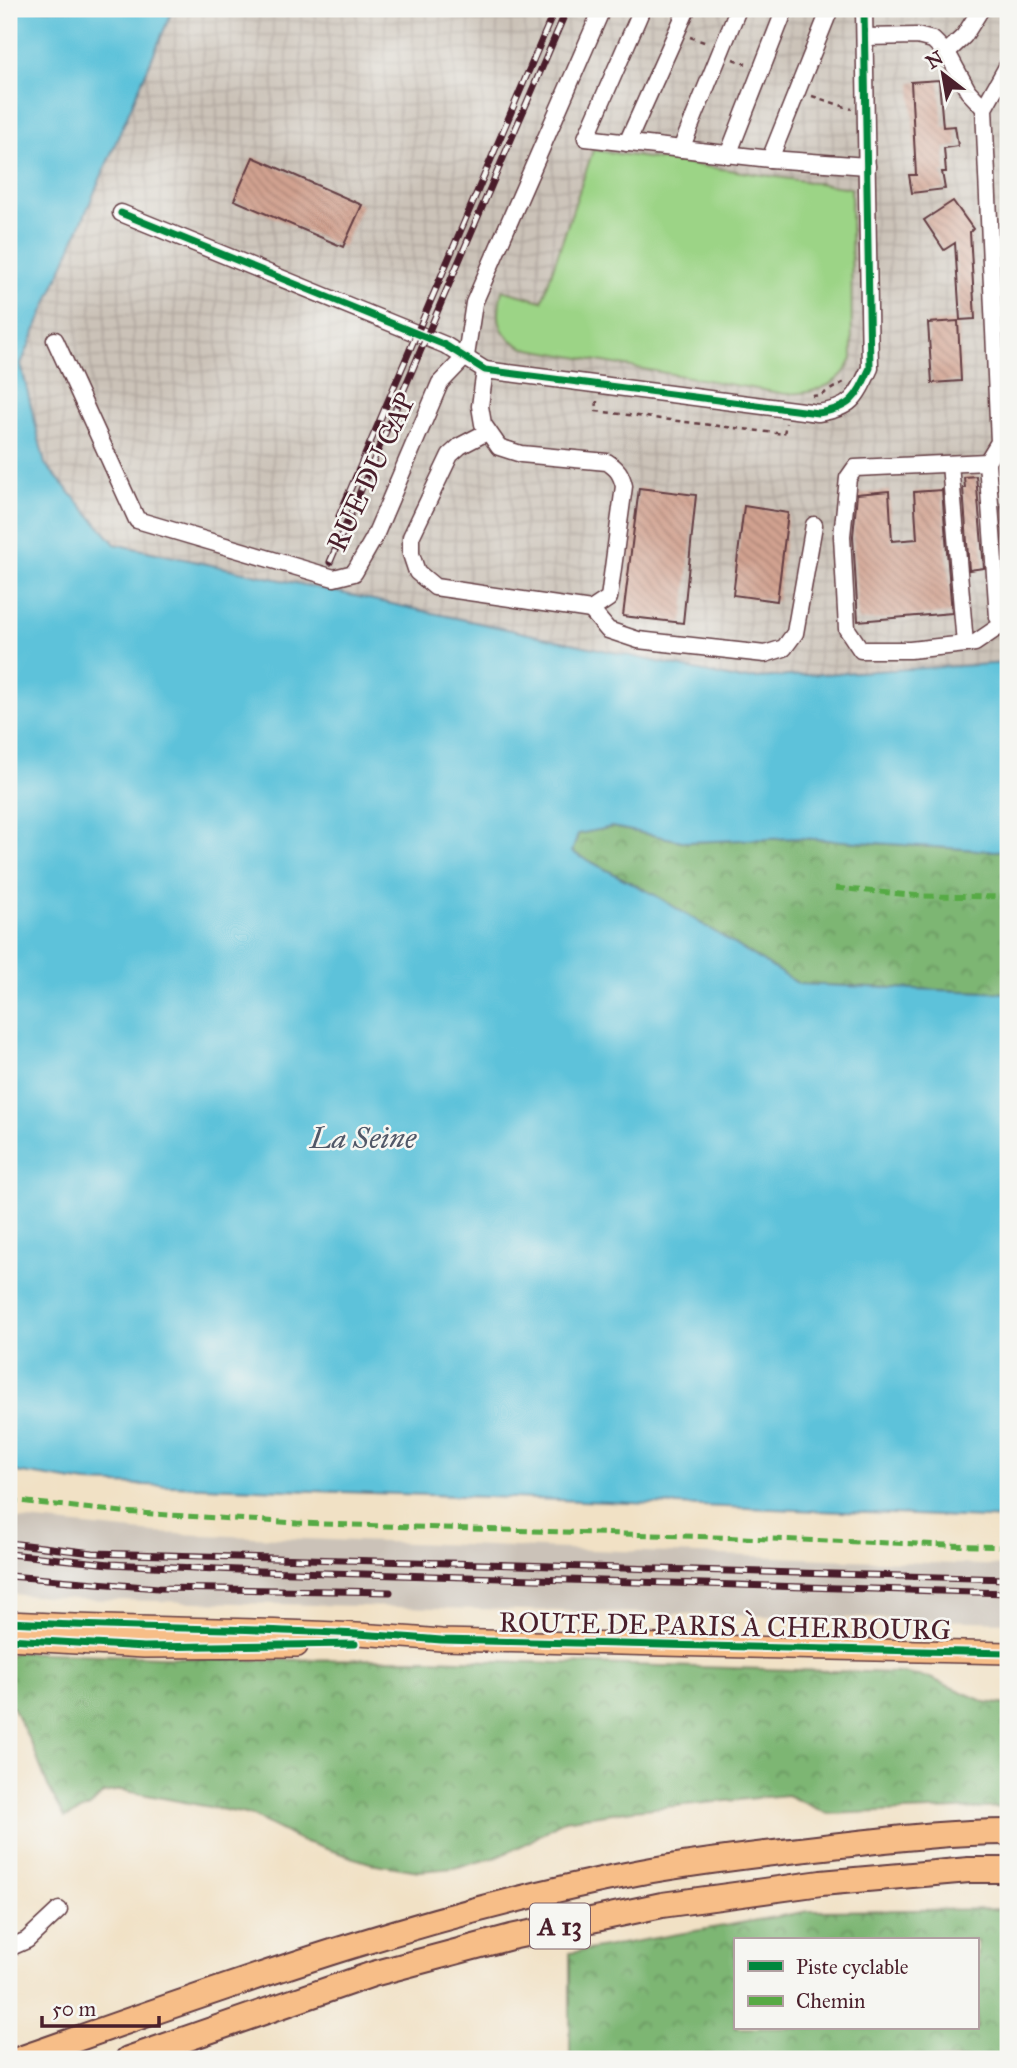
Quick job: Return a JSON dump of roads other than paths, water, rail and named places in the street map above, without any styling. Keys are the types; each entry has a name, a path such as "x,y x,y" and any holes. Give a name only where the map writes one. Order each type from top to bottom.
{"highway":[{"name":"A 13","path":"20,2059 353,1944 509,1901 642,1872 770,1853 958,1832 1008,1832"},
{"name":"A 13","path":"128,2059 373,1975 510,1937 662,1905 795,1886 969,1870 1008,1870"}],"main road":[{"name":"ROUTE DE PARIS À CHERBOURG","path":"9,1622 371,1633 441,1640"},
{"name":"ROUTE DE PARIS À CHERBOURG","path":"9,1639 144,1647 310,1646 441,1640 1008,1653"}],"street":[{"path":"466,356 474,303 602,9"},
{"path":"642,9 586,138 728,155 867,166"},
{"path":"628,143 687,9"},
{"path":"681,149 738,9"},
{"path":"728,155 785,9"},
{"path":"770,159 830,9"},
{"path":"121,213 445,345 485,370 818,413 839,410 859,392 870,368 864,9"},
{"path":"946,53 964,36 981,9"},
{"path":"864,37 917,36 933,40 946,53 968,91 984,107"},
{"path":"987,462 855,468 848,478 842,536 847,629 861,650 910,650 975,643 1006,628 998,617 987,462 999,442 984,107 1008,65"},
{"name":"RUE DU CAP","path":"55,340 137,520 334,578 354,573 374,538 440,383 466,356"},
{"path":"485,370 480,406 483,424 499,447 521,454 607,462 616,468 622,477 624,486 609,598 592,610"},
{"path":"488,432 460,446 450,455 411,537 411,554 417,572 435,587 592,610 608,630 638,640 765,654 784,648 795,633 814,525"},
{"path":"950,464 965,644"},
{"path":"9,1948 27,1940 59,1910"}],"water":[{"name":"La Seine","path":"9,9 173,9 21,364 45,464 115,544 737,679 1008,663 1008,850 798,838 687,842 612,827 578,834 572,852 655,895 799,984 1008,993 1008,1519 87,1483 9,1471"}],"railway":[{"path":"339,516 555,9"},
{"path":"330,562 567,9"},
{"path":"9,1543 93,1553 1008,1579"},
{"path":"9,1554 110,1564 259,1571 1008,1593"},
{"path":"9,1576 158,1588 390,1592"}]}
